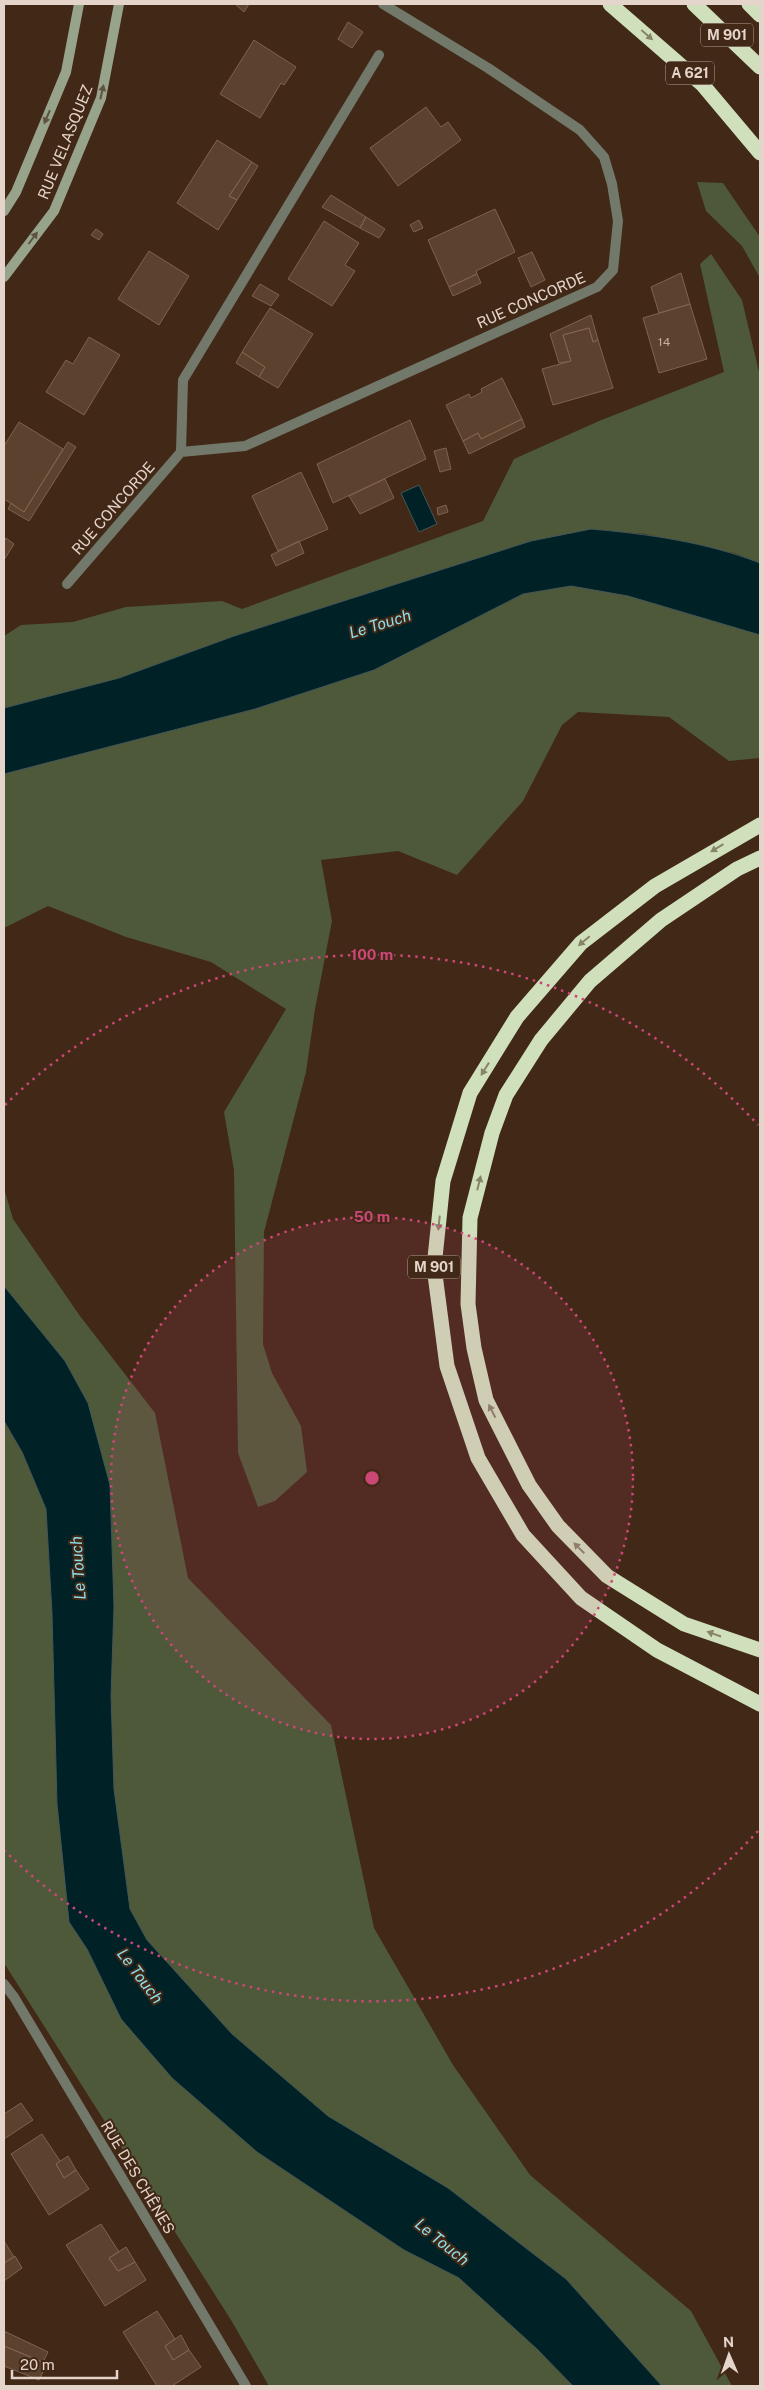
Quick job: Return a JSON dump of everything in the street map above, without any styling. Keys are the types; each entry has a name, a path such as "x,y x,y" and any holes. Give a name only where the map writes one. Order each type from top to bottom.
{"highway":[{"name":"A 621","path":"610,4 702,84 760,153"},
{"name":"M 901","path":"694,4 760,67"},
{"path":"749,4 760,15"},
{"name":"M 901","path":"760,825 655,886 580,943 517,1017 470,1093 443,1181 434,1267 447,1366 478,1458 523,1535 581,1598 657,1650 760,1704"},
{"path":"760,858 737,869 661,920 590,981 541,1040 506,1095 492,1133 470,1218 468,1304 474,1348 486,1400 529,1485 558,1526 607,1576 684,1624 760,1650"}],"street":[{"name":"RUE VELASQUEZ","path":"4,211 16,192 66,72 80,4"},
{"name":"RUE VELASQUEZ","path":"4,277 54,211 101,98 119,4"},
{"name":"RUE CONCORDE","path":"67,584 182,452 245,446 597,287 613,270 618,221 612,184 604,157 580,130 488,68 383,4"},
{"path":"182,452 183,380 380,55"},
{"name":"RUE DES CHÊNES","path":"4,1984 14,1997 246,2386"}],"green space":[{"path":"697,182 723,183 760,237 760,278 742,246 706,211"},
{"path":"711,254 742,300 760,376 760,563 734,553 646,534 591,529 531,541 234,636 119,678 4,708 4,636 21,625 73,622 126,607 222,601 242,609 483,521 514,459 599,421 724,372 700,264"},
{"path":"571,586 628,596 760,635 760,758 729,761 669,717 578,712 562,725 523,801 457,875 398,851 321,860 332,921 315,1009 306,1072 264,1232 263,1344 272,1373 301,1426 307,1472 275,1501 258,1507 238,1453 234,1170 224,1112 286,1009 211,962 126,937 48,906 4,928 4,774 255,709 374,670 523,594"},
{"path":"4,1188 13,1219 80,1316 155,1413 188,1578 331,1725 374,1928 453,2065 530,2175 691,2311 732,2386 662,2386 566,2279 448,2188 328,2116 232,2034 147,1940 130,1909 114,1789 111,1696 114,1606 110,1485 4,1286"},
{"path":"4,1421 22,1452 46,1509 52,1613 57,1804 69,1922 87,1949 257,2152 404,2250 459,2278 537,2349 573,2386 269,2386 231,2320 4,1963"}],"water":[{"path":"419,485 437,524 419,532 401,493"},
{"name":"Le Touch","path":"591,529 634,533 698,544 760,563 760,635 628,596 571,586 523,594 374,670 255,709 4,774 4,708 119,678 234,636 531,541"},
{"name":"Le Touch","path":"4,1286 65,1361 88,1403 110,1485 114,1606 111,1696 114,1789 130,1909 147,1940 232,2034 328,2116 448,2188 566,2279 662,2386 573,2386 537,2349 459,2278 404,2250 257,2152 172,2078 121,2019 87,1949 69,1922 57,1804 52,1613 46,1509 22,1452 4,1421"}],"building":[{"path":"235,4 249,4 244,12"},
{"path":"348,22 363,32 352,48 338,39"},
{"path":"254,40 296,67 284,85 281,83 260,118 220,94"},
{"path":"426,107 441,127 448,122 461,140 398,186 370,148"},
{"path":"217,140 252,162 229,196 237,200 218,230 177,203"},
{"path":"252,162 258,166 237,200 229,196"},
{"path":"331,195 366,217 360,228 322,207"},
{"path":"495,209 515,252 476,271 477,274 449,287 428,240"},
{"path":"366,217 385,229 379,238 360,228"},
{"path":"419,220 423,228 414,232 410,225"},
{"path":"324,221 359,243 345,265 355,271 332,306 288,279"},
{"path":"96,229 103,234 99,240 91,235"},
{"path":"149,251 189,276 159,325 118,299"},
{"path":"532,252 545,280 531,287 518,258"},
{"path":"681,273 690,304 659,313 651,287"},
{"path":"477,274 481,283 453,296 449,287"},
{"path":"260,284 279,295 271,306 252,296"},
{"path":"690,304 707,359 659,373 643,318"},
{"path":"270,308 313,334 278,388 259,377 265,367 242,352"},
{"path":"591,315 598,340 593,342 589,328 563,335 571,361 559,363 550,334"},
{"path":"589,328 593,342 598,340 613,388 553,405 542,369 571,361 563,335"},
{"path":"89,337 120,355 84,415 46,392 66,360 73,364"},
{"path":"242,352 265,367 259,377 236,363"},
{"path":"502,378 522,419 481,439 478,433 463,441 446,405 469,394 471,398 482,392 481,389"},
{"path":"522,419 525,427 469,454 463,441 478,433 481,439"},
{"path":"410,420 426,459 333,503 317,464"},
{"path":"19,422 63,449 24,512 4,499 4,446"},
{"path":"68,442 76,447 29,521 8,509 11,503 24,512"},
{"path":"446,448 451,469 440,472 434,451"},
{"path":"301,472 328,529 278,551 252,496"},
{"path":"385,479 394,498 360,514 349,496"},
{"path":"446,505 448,512 438,515 437,508"},
{"path":"6,538 14,544 4,560 4,542"},
{"path":"299,541 304,553 276,566 271,555"},
{"path":"21,2103 33,2120 4,2139 4,2114"},
{"path":"42,2134 60,2161 56,2164 64,2178 76,2170 89,2189 49,2215 11,2154"},
{"path":"68,2156 76,2170 64,2178 56,2164"},
{"path":"101,2224 119,2252 109,2258 118,2271 135,2262 146,2280 105,2306 66,2245"},
{"path":"4,2241 14,2257 4,2263"},
{"path":"126,2247 135,2262 118,2271 109,2258"},
{"path":"15,2256 22,2268 4,2281 4,2263"},
{"path":"157,2311 175,2339 165,2346 173,2360 189,2350 201,2367 172,2386 157,2386 123,2332"},
{"path":"4,2331 48,2352 43,2362 4,2346"},
{"path":"181,2335 189,2350 173,2360 165,2346"},
{"path":"4,2346 47,2364 39,2380 4,2366"}]}
